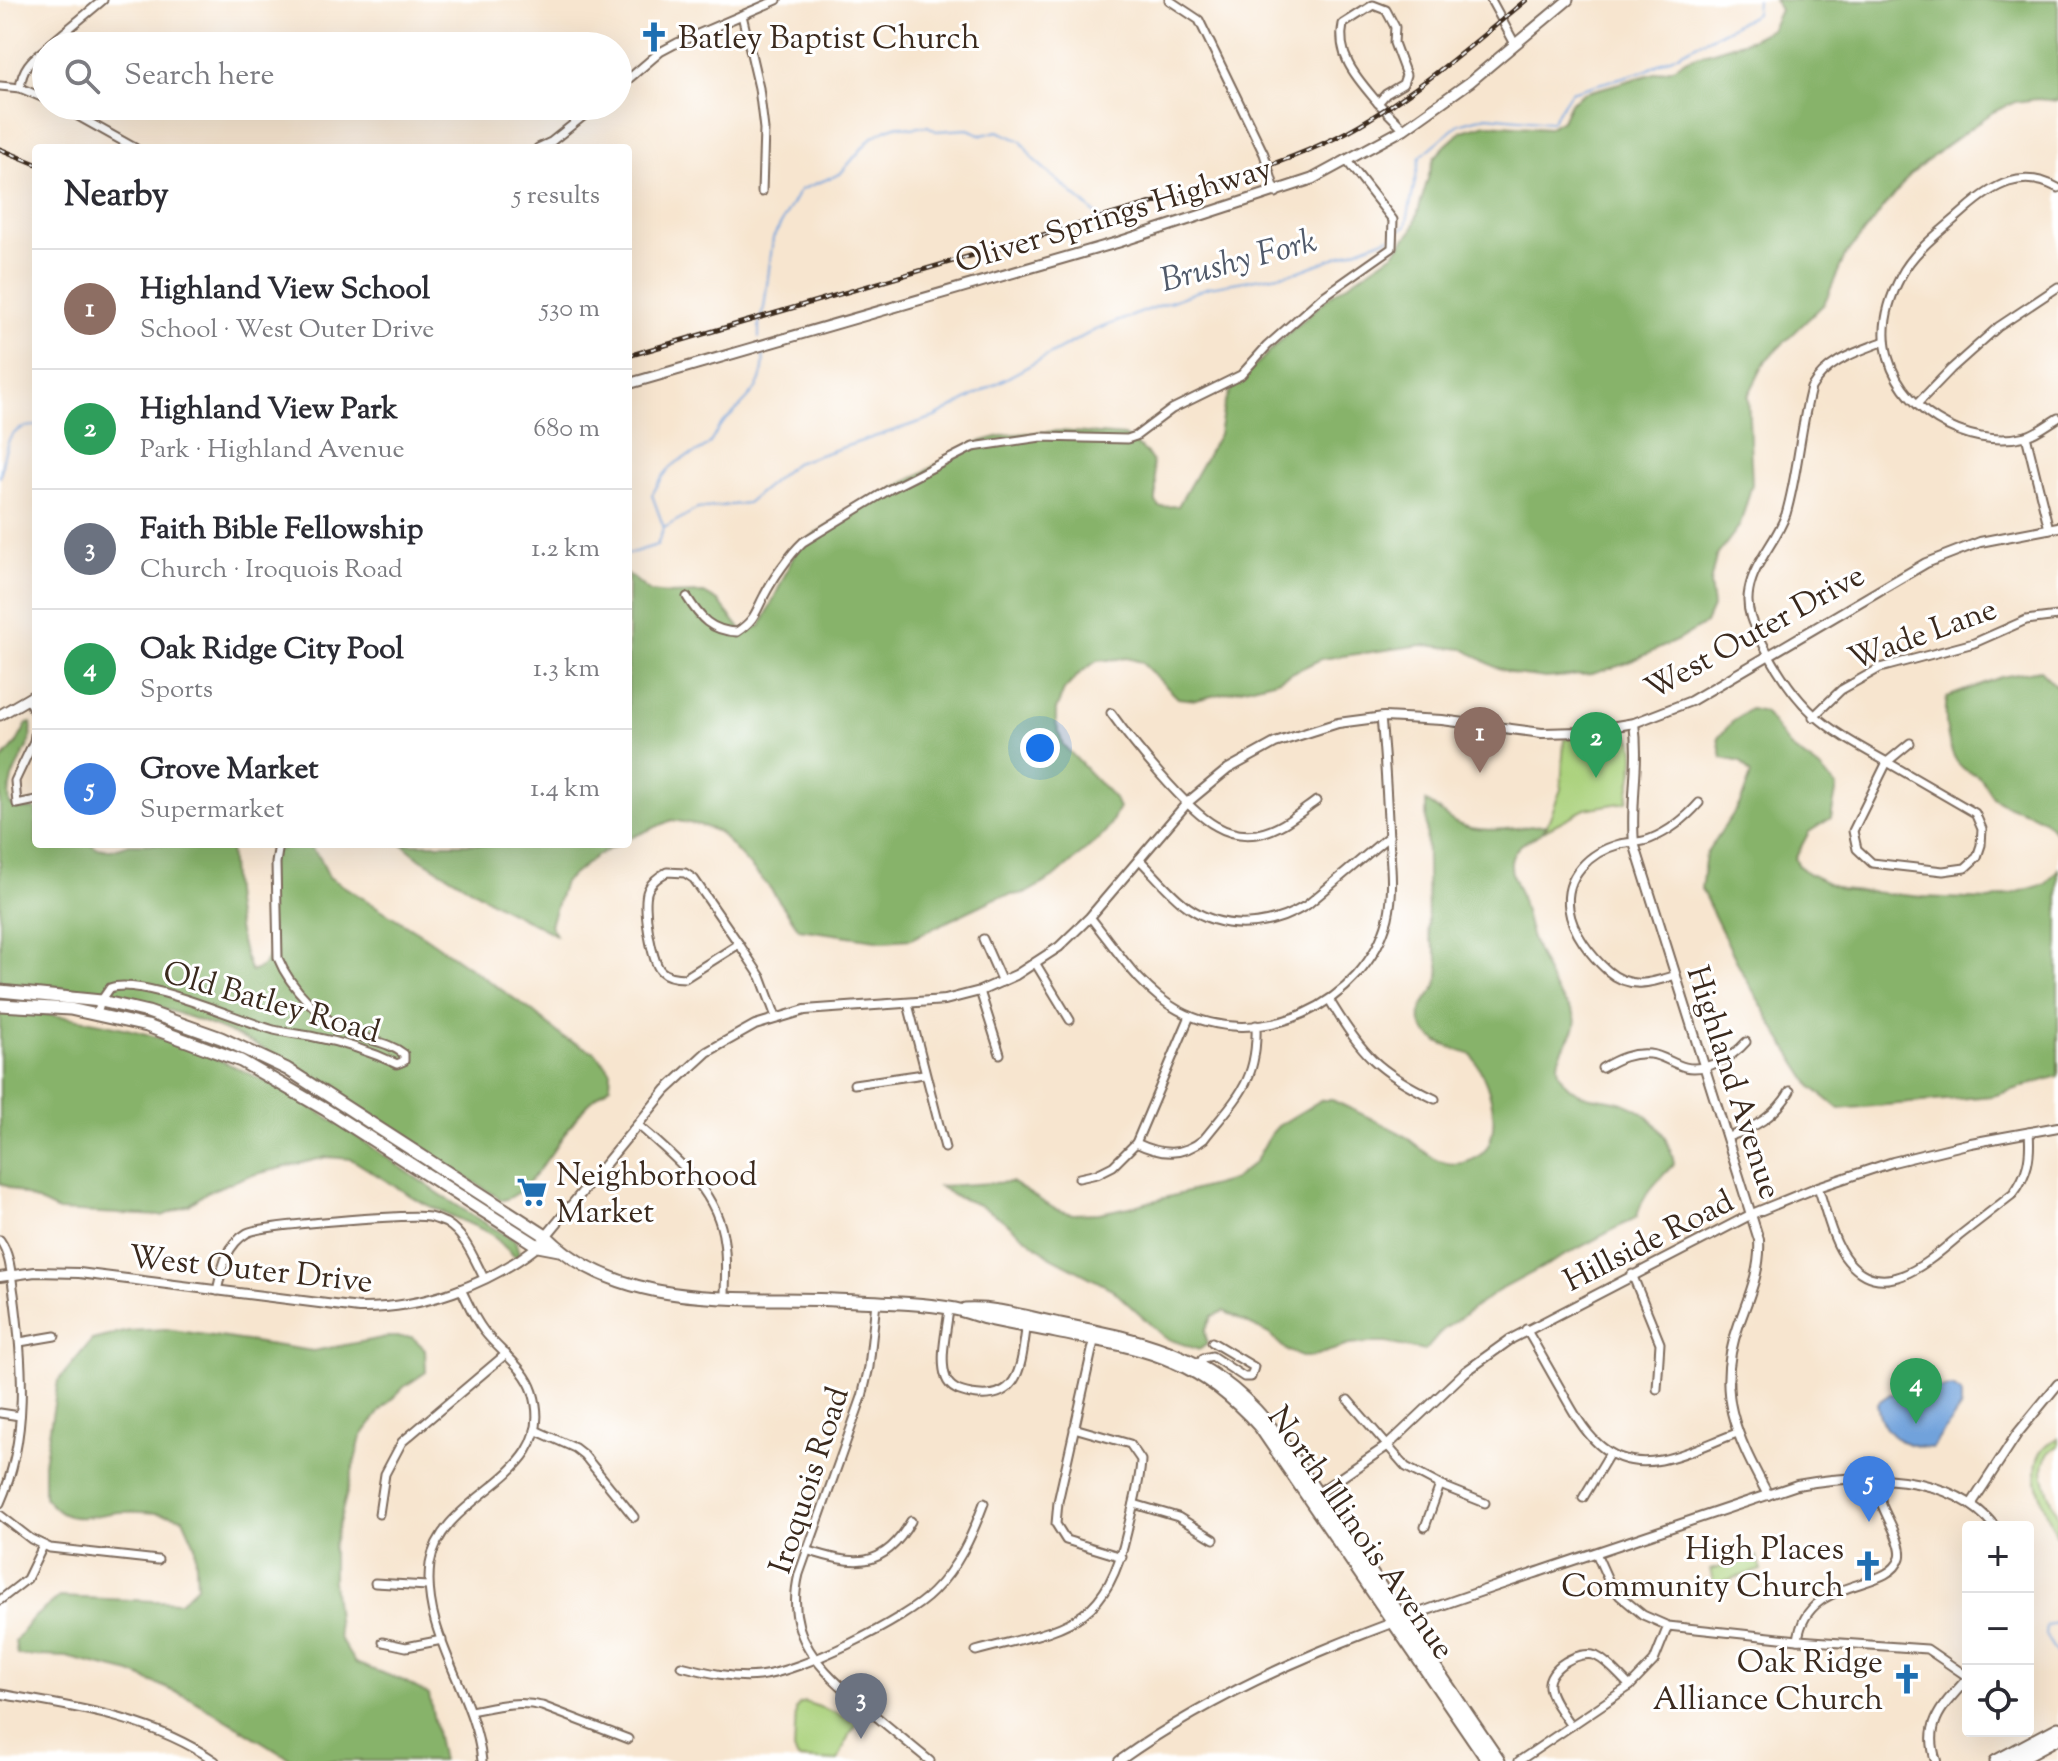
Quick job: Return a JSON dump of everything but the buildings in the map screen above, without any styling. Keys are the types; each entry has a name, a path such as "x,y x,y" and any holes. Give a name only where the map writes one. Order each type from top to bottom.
{"highway":[{"path":"0,991 101,1001 188,1025 287,1069 542,1241"},
{"path":"0,1005 70,1009 97,1014 147,1026 204,1046 265,1073 542,1241"},
{"name":"North Illinois Avenue","path":"542,1241 591,1269 633,1286 676,1295 876,1302 953,1309 1095,1335 1197,1368 1249,1415 1314,1496 1488,1761"},
{"path":"1399,1622 1499,1761"},
{"path":"1996,1761 2058,1728"},
{"path":"2015,1761 2058,1738"}],"main road":[{"name":"Oliver Springs Highway","path":"632,383 1069,257 1312,179 1404,129 1470,82 1568,0"},
{"path":"0,715 32,697"}],"street":[{"path":"65,32 103,0"},
{"path":"632,76 660,52 694,34 777,0"},
{"path":"1169,0 1199,20 1264,154 1276,193"},
{"path":"1491,0 1515,44"},
{"path":"1378,103 1403,84 1406,75 1394,43 1395,27 1386,10 1373,5 1343,24 1341,36 1348,66 1378,103 1404,129"},
{"path":"742,15 759,88 764,129 762,192"},
{"path":"20,88 21,75 32,60"},
{"path":"0,86 32,93"},
{"path":"85,120 128,144"},
{"path":"547,144 578,120"},
{"path":"687,597 708,625 737,632 759,612 764,595 793,551 890,489 973,447 1041,437 1092,437 1120,441 1136,436 1172,409 1234,379 1321,298 1392,245 1394,226 1347,161"},
{"path":"2058,188 2028,178 2009,181 1979,198 1904,270 1890,304 1885,341 1893,369 1917,404 1934,419 1962,433 1993,438 2026,436 2058,418"},
{"path":"1917,404 1998,327 2058,287"},
{"path":"1885,341 1832,363 1822,371 1811,388 1786,512 1776,539 1756,569 1748,593 1751,621 1768,655 1788,687 1813,717 1887,762 1975,813 1982,829 1981,845 1977,857 1965,868 1943,871 1885,866 1872,863 1857,849 1853,831 1887,762 1910,743"},
{"path":"2026,436 2054,528"},
{"name":"West Outer Drive","path":"0,1277 79,1273 323,1305 369,1308 423,1301 461,1289 519,1260 542,1241 685,1070 707,1052 730,1037 776,1017 820,1007 945,1000 980,991 1036,964 1090,917 1188,802 1228,769 1275,743 1326,725 1381,717 1429,718 1550,734 1634,723 1691,701 1926,563 1980,542 2054,528"},
{"name":"Wade Lane","path":"1813,717 1841,690 1880,668 1974,643 2026,620 2058,616"},
{"path":"1111,713 1147,759 1215,826 1231,832 1262,833 1288,822 1316,801"},
{"path":"1090,917 1148,988 1175,1009 1190,1016 1223,1025 1256,1025 1296,1017 1330,1001 1365,966 1381,937 1391,903 1381,717"},
{"name":"Highland Avenue","path":"1634,723 1638,750 1632,805 1634,843 1759,1240 1760,1260 1735,1333 1728,1370 1728,1397 1737,1433 1768,1495"},
{"path":"32,745 15,781 17,804 32,801"},
{"path":"1676,975 1644,984 1616,978 1591,953 1570,915 1569,888 1582,866 1600,852 1616,845 1648,840 1677,825 1699,803"},
{"path":"1139,859 1174,895 1199,913 1231,924 1259,924 1292,914 1307,905 1389,836"},
{"name":"Old Batley Road","path":"101,1001 110,988 116,986 144,989 277,1031 360,1048 397,1064 404,1061 404,1054 394,1046 352,1034 322,1016 283,970 278,958 278,848"},
{"path":"739,944 685,978 663,974 657,965 645,905 648,889 667,872 685,873 694,879 739,944 761,977 776,1017"},
{"path":"983,939 1002,982"},
{"path":"1036,964 1070,1020"},
{"path":"980,991 1000,1054"},
{"path":"97,1014 101,1001"},
{"path":"1330,1001 1353,1040 1373,1063 1391,1077 1435,1099"},
{"path":"908,1004 945,1148"},
{"path":"1079,1178 1113,1166 1136,1143 1190,1016"},
{"path":"1136,1143 1163,1153 1176,1153 1204,1139 1248,1080 1256,1053 1256,1025"},
{"path":"1602,1068 1627,1055 1653,1054 1693,1068 1737,1053 1746,1042"},
{"path":"854,1084 924,1074"},
{"path":"1728,1137 1766,1119 1790,1091"},
{"path":"638,1125 696,1179 720,1221 725,1245 725,1298"},
{"name":"Hillside Road","path":"1314,1496 1387,1446 1465,1372 1526,1329 1752,1214 1818,1187 1910,1158 2058,1127"},
{"path":"1818,1187 1837,1242 1848,1261 1869,1276 1898,1278 1917,1270 2013,1194 2029,1164 2029,1132"},
{"path":"217,1291 227,1255 233,1245 253,1231 390,1218 429,1217 450,1226 461,1237 484,1278"},
{"path":"0,1240 8,1254 22,1382 11,1471 0,1503"},
{"path":"1632,1274 1660,1343 1657,1389"},
{"path":"461,1289 481,1328 523,1373 536,1409 535,1430 519,1464 461,1511 442,1534 431,1559 428,1586 432,1615 471,1711 482,1761"},
{"name":"Iroquois Road","path":"876,1302 862,1397 806,1550 796,1585 796,1603 801,1632 813,1659 930,1761"},
{"path":"953,1309 944,1371 954,1388 971,1394 999,1394 1008,1389 1020,1368 1027,1321"},
{"path":"1526,1329 1583,1430 1610,1453 1634,1461 1663,1460 1737,1433"},
{"path":"1095,1335 1055,1514 1057,1530 1068,1542 1122,1557"},
{"path":"20,1342 55,1336"},
{"path":"1197,1368 1203,1358 1212,1356 1244,1377 1251,1377 1254,1373 1254,1367 1212,1342"},
{"path":"379,1514 385,1474 402,1442 506,1354"},
{"path":"1972,1503 2017,1434 2058,1384"},
{"path":"1348,1400 1406,1467 1485,1503"},
{"path":"0,1413 20,1416"},
{"path":"976,1651 1062,1627 1077,1619 1105,1592 1122,1557 1141,1460 1135,1449 1125,1442 1074,1428"},
{"path":"535,1430 584,1455 634,1517"},
{"path":"1583,1498 1610,1453"},
{"path":"1119,1761 1169,1726 1239,1687 1304,1656 1444,1604 1768,1495 1828,1479 1881,1480 1945,1490 1972,1503 1989,1521"},
{"path":"1798,1640 1803,1619 1817,1602 1895,1568 1899,1561 1901,1552 1882,1503 1881,1480"},
{"path":"1425,1527 1440,1485"},
{"path":"681,1666 702,1672 756,1677 783,1671 813,1659 893,1622 932,1594 956,1565 984,1503"},
{"path":"1134,1504 1178,1517 1214,1539"},
{"path":"0,1515 43,1546 158,1560"},
{"path":"806,1550 842,1561 873,1558 898,1541 911,1521"},
{"path":"0,1600 27,1579 43,1546"},
{"path":"1596,1553 1609,1582 1620,1596 1643,1615 1668,1626 1798,1640 1927,1649 1962,1674"},
{"path":"375,1583 428,1586"},
{"path":"1519,1761 1630,1686 1654,1661 1668,1626"},
{"path":"383,1642 406,1647 442,1640"},
{"path":"1571,1726 1550,1694 1548,1683 1552,1673 1569,1660 1593,1654 1630,1686"},
{"path":"1936,1761 1932,1728 1941,1707 1962,1684"},
{"path":"0,1694 114,1715 154,1729 215,1761"},
{"path":"471,1711 509,1703 528,1703 628,1739"},
{"path":"196,1761 201,1752"}],"green space":[{"path":"1774,0 2058,0 2058,101 2037,99 2015,102 1993,112 1910,175 1845,256 1824,304 1766,360 1748,396 1752,484 1740,525 1716,557 1710,583 1713,607 1706,623 1678,640 1625,664 1592,674 1546,678 1515,674 1495,667 1464,649 1422,645 1321,659 1277,680 1196,700 1178,698 1141,662 1127,658 1097,661 1064,690 1056,710 1056,723 1063,745 1115,799 1119,808 1106,832 1056,876 1026,893 998,897 911,939 883,941 799,929 770,888 719,832 700,825 672,820 632,837 632,577 650,592 704,593 718,601 742,631 761,626 796,551 816,533 975,443 1005,435 1060,431 1124,436 1146,452 1152,461 1156,502 1160,507 1178,506 1219,434 1230,391 1330,296 1394,253 1413,229 1434,158 1462,131 1486,124 1548,128 1562,120 1570,103 1584,93 1673,68 1687,59 1752,39 1771,29 1780,10"},
{"path":"2040,670 2058,688 2058,836 2044,820 1994,798 1979,777 1963,768 1953,754 1946,725 1947,697 2001,677"},
{"path":"1750,709 1764,712 1791,748 1819,768 1837,787 1831,818 1809,832 1795,858 1809,874 1840,889 1990,900 2046,884 2058,869 2058,1076 1993,1096 1839,1109 1812,1087 1741,970 1701,889 1706,854 1741,802 1751,775 1741,762 1722,758 1718,738 1732,722"},
{"path":"31,723 29,742 9,791 10,804 18,809 32,809 32,848 230,848 237,925 251,972 262,966 271,946 264,880 269,852 282,848 311,848 320,858 329,877 424,936 532,1011 564,1038 595,1052 611,1071 610,1085 578,1116 524,1187 502,1200 315,1078 237,1036 180,1014 121,998 61,987 0,984 0,762 16,744 27,724"},
{"path":"1624,730 1630,736 1634,754 1627,802 1585,809 1545,830 1561,789 1564,739"},
{"path":"1426,802 1454,822 1469,828 1491,830 1547,825 1517,848 1511,866 1539,956 1557,993 1575,1017 1573,1032 1560,1056 1560,1074 1576,1092 1623,1103 1644,1114 1666,1140 1674,1164 1647,1195 1637,1217 1498,1291 1443,1330 1425,1351 1386,1343 1369,1343 1301,1357 1286,1350 1269,1334 1224,1311 1212,1316 1205,1330 1207,1344 1199,1350 1165,1338 1112,1289 1051,1257 979,1205 954,1196 939,1186 1011,1182 1055,1209 1073,1214 1130,1207 1233,1180 1255,1162 1278,1126 1321,1100 1332,1100 1392,1129 1443,1162 1469,1161 1483,1153 1491,1138 1493,1116 1482,1074 1472,1055 1429,1036 1420,1020 1422,1007 1436,987 1440,969 1428,930"},
{"path":"407,848 611,848 564,882 550,925 556,935 503,908"},
{"path":"0,1011 43,1014 125,1028 203,1053 241,1070 316,1110 464,1210 515,1240 519,1253 516,1258 490,1233 421,1202 351,1159 327,1157 248,1176 207,1192 189,1205 162,1216 58,1211 0,1183"},
{"path":"166,1329 313,1351 387,1337 412,1337 425,1349 426,1372 404,1387 381,1410 361,1437 333,1547 333,1581 339,1638 355,1663 404,1681 429,1695 442,1761 294,1761 190,1698 131,1673 66,1657 17,1655 15,1641 32,1619 59,1597 180,1602 197,1586 195,1545 183,1518 136,1512 70,1516 58,1511 44,1497 44,1463 58,1381 92,1340 129,1331"},
{"path":"2058,1438 2058,1446 2049,1453 2043,1469 2057,1515 2058,1540 2042,1499 2036,1470 2038,1458 2045,1447"},
{"path":"1757,1556 1761,1570 1714,1584 1710,1570"},
{"path":"805,1702 857,1724 838,1761 798,1759 794,1751 796,1709"}],"water":[{"path":"1953,1387 1961,1393 1961,1407 1932,1448 1902,1442 1883,1424 1877,1403 1890,1394"}],"waterway":[{"name":"Brushy Fork","path":"1395,233 1406,226 1420,157 1459,124 1487,116 1551,122 1571,92 1647,70 1756,14 1757,0"},
{"path":"759,338 773,238 800,190 840,174 871,138 899,125 911,128 928,126 936,131 968,129 982,135 998,131 1021,141 1033,159 1105,222 1141,222"},
{"name":"Brushy Fork","path":"632,553 657,545 664,528 697,509 747,503 795,463 935,417 1095,330 1209,287 1297,272 1390,237"},
{"path":"664,528 652,495 674,464 707,446 721,425 752,394 762,376 763,352"},
{"name":"Brushy Fork","path":"0,477 5,450 12,435 32,426"},
{"path":"2058,1622 2046,1627 2045,1635 2058,1656"}],"railway":[{"path":"632,355 1193,191 1302,153 1363,123 1412,91 1526,0"},
{"path":"0,149 32,162"}],"place":[{"name":"Batley Baptist Church","path":"654,37"},
{"name":"Highland View School","path":"1480,773"},
{"name":"Highland View Park","path":"1596,778"},
{"name":"Neighborhood Market","path":"532,1192"},
{"name":"Oak Ridge City Pool","path":"1916,1424"},
{"name":"Grove Market","path":"1869,1522"},
{"name":"High Places Community Church","path":"1868,1566"},
{"name":"Oak Ridge Alliance Church","path":"1907,1679"},
{"name":"Faith Bible Fellowship","path":"861,1739"}]}
